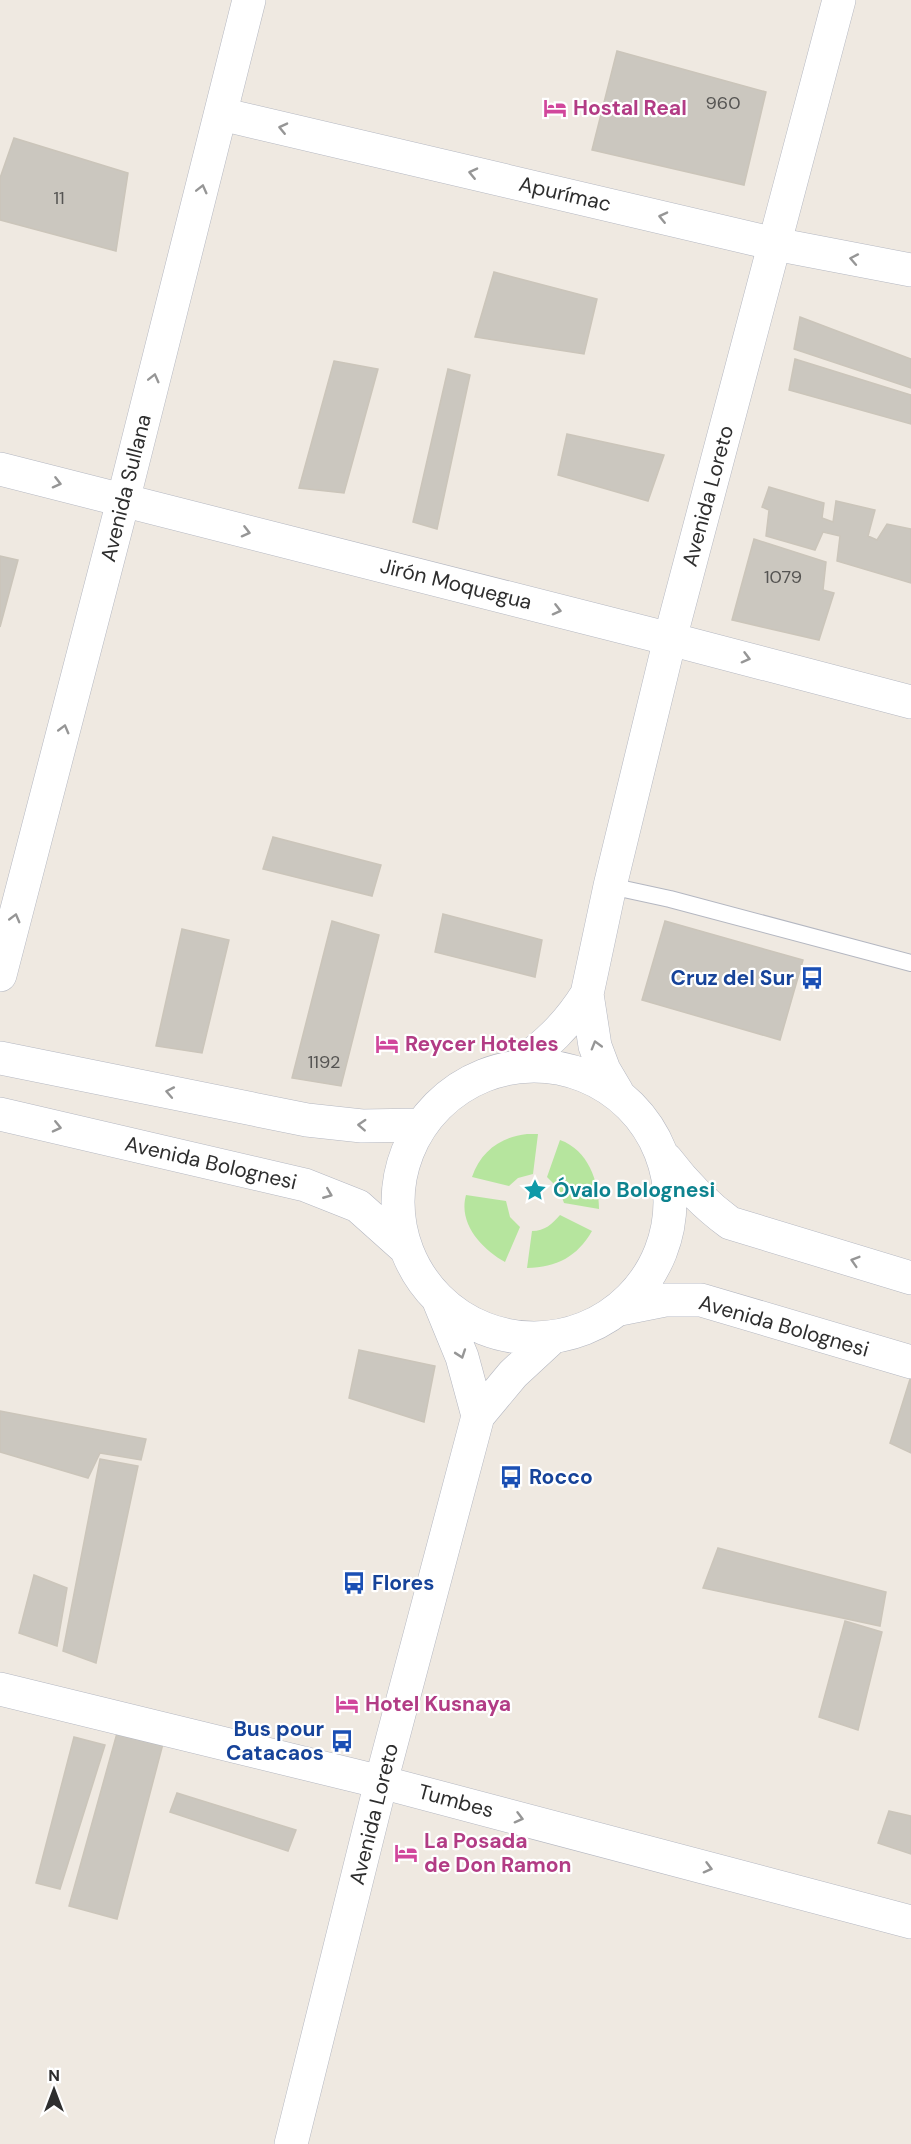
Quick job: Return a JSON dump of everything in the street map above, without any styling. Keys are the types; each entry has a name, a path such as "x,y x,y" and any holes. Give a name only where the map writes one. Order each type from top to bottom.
{"main road":[{"name":"Avenida Sullana","path":"0,975 123,501 249,0"},
{"name":"Avenida Loreto","path":"516,1067 556,1035 573,1016 587,994 610,886 670,639 839,0"},
{"name":"Apurímac","path":"221,114 775,244 911,270"},
{"name":"Jirón Moquegua","path":"0,469 911,702"},
{"name":"Avenida Loreto","path":"587,994 595,1046 616,1092"},
{"path":"0,1058 307,1120 363,1126 421,1125"},
{"path":"664,1156 672,1196 666,1242 645,1283 620,1309 588,1327 554,1337 523,1338 492,1332 464,1319 439,1300 419,1276 405,1248 398,1216 398,1184 406,1153 421,1125 447,1097 479,1077 516,1067 552,1066 586,1075 616,1092 645,1121 664,1156 687,1186 709,1208 730,1223 911,1278"},
{"name":"Avenida Bolognesi","path":"0,1114 305,1185 358,1206 405,1248"},
{"path":"439,1300 462,1357 478,1416"},
{"name":"Avenida Bolognesi","path":"620,1309 665,1300 701,1300 911,1362"},
{"name":"Avenida Loreto","path":"291,2144 381,1782 478,1416 513,1374 554,1337"},
{"name":"Tumbes","path":"0,1689 381,1782 911,1922"}],"lane":[{"path":"610,886 670,899 911,963"}],"green space":[{"path":"538,1134 533,1174 518,1178 509,1186 472,1177 481,1160 493,1147 509,1138"},
{"path":"560,1140 578,1151 585,1159 597,1188 599,1209 564,1203 559,1189 547,1177"},
{"path":"466,1195 506,1201 510,1217 520,1227 505,1262 496,1257 474,1235 465,1216"},
{"path":"560,1215 592,1231 580,1248 565,1259 557,1263 527,1268 532,1231 548,1226"}],"building":[{"path":"617,51 766,92 744,185 592,150"},
{"path":"14,138 128,173 116,251 0,220 0,178"},
{"path":"494,272 597,299 584,354 475,337"},
{"path":"800,317 911,359 911,388 794,349"},
{"path":"795,359 911,395 911,424 789,390"},
{"path":"334,361 378,369 344,493 299,488"},
{"path":"448,369 470,375 437,529 413,522"},
{"path":"567,434 664,455 648,501 558,475"},
{"path":"769,487 824,503 822,518 833,522 836,501 875,510 868,536 877,540 887,524 911,529 911,583 837,561 840,536 823,532 815,550 766,536 769,510 762,507"},
{"path":"754,539 826,562 823,590 834,593 819,640 732,620"},
{"path":"0,556 18,560 0,627"},
{"path":"273,837 381,865 372,896 263,869"},
{"path":"443,914 542,940 535,977 435,952"},
{"path":"332,921 379,935 341,1086 292,1078"},
{"path":"665,921 803,960 780,1040 642,1000"},
{"path":"182,929 229,940 202,1053 156,1046"},
{"path":"359,1350 435,1366 424,1422 349,1398"},
{"path":"911,1376 911,1453 890,1443"},
{"path":"0,1411 146,1439 141,1460 100,1453 88,1478 0,1452"},
{"path":"100,1459 138,1466 96,1663 63,1651"},
{"path":"718,1548 886,1592 880,1626 703,1588"},
{"path":"34,1575 67,1588 57,1646 19,1633"},
{"path":"845,1621 882,1632 858,1730 819,1717"},
{"path":"119,1726 165,1736 117,1919 69,1906"},
{"path":"74,1737 105,1745 60,1889 36,1883"},
{"path":"177,1793 296,1830 288,1851 170,1812"},
{"path":"889,1811 911,1816 911,1854 878,1843"}],"place":[{"name":"Hostal Real","path":"555,108"},
{"name":"Cruz del Sur","path":"812,978"},
{"name":"Reycer Hoteles","path":"387,1044"},
{"name":"Óvalo Bolognesi","path":"535,1190"},
{"name":"Rocco","path":"511,1477"},
{"name":"Flores","path":"354,1583"},
{"name":"Hotel Kusnaya","path":"347,1704"},
{"name":"Bus pour Catacaos","path":"342,1741"},
{"name":"La Posada de Don Ramon","path":"406,1853"}]}
